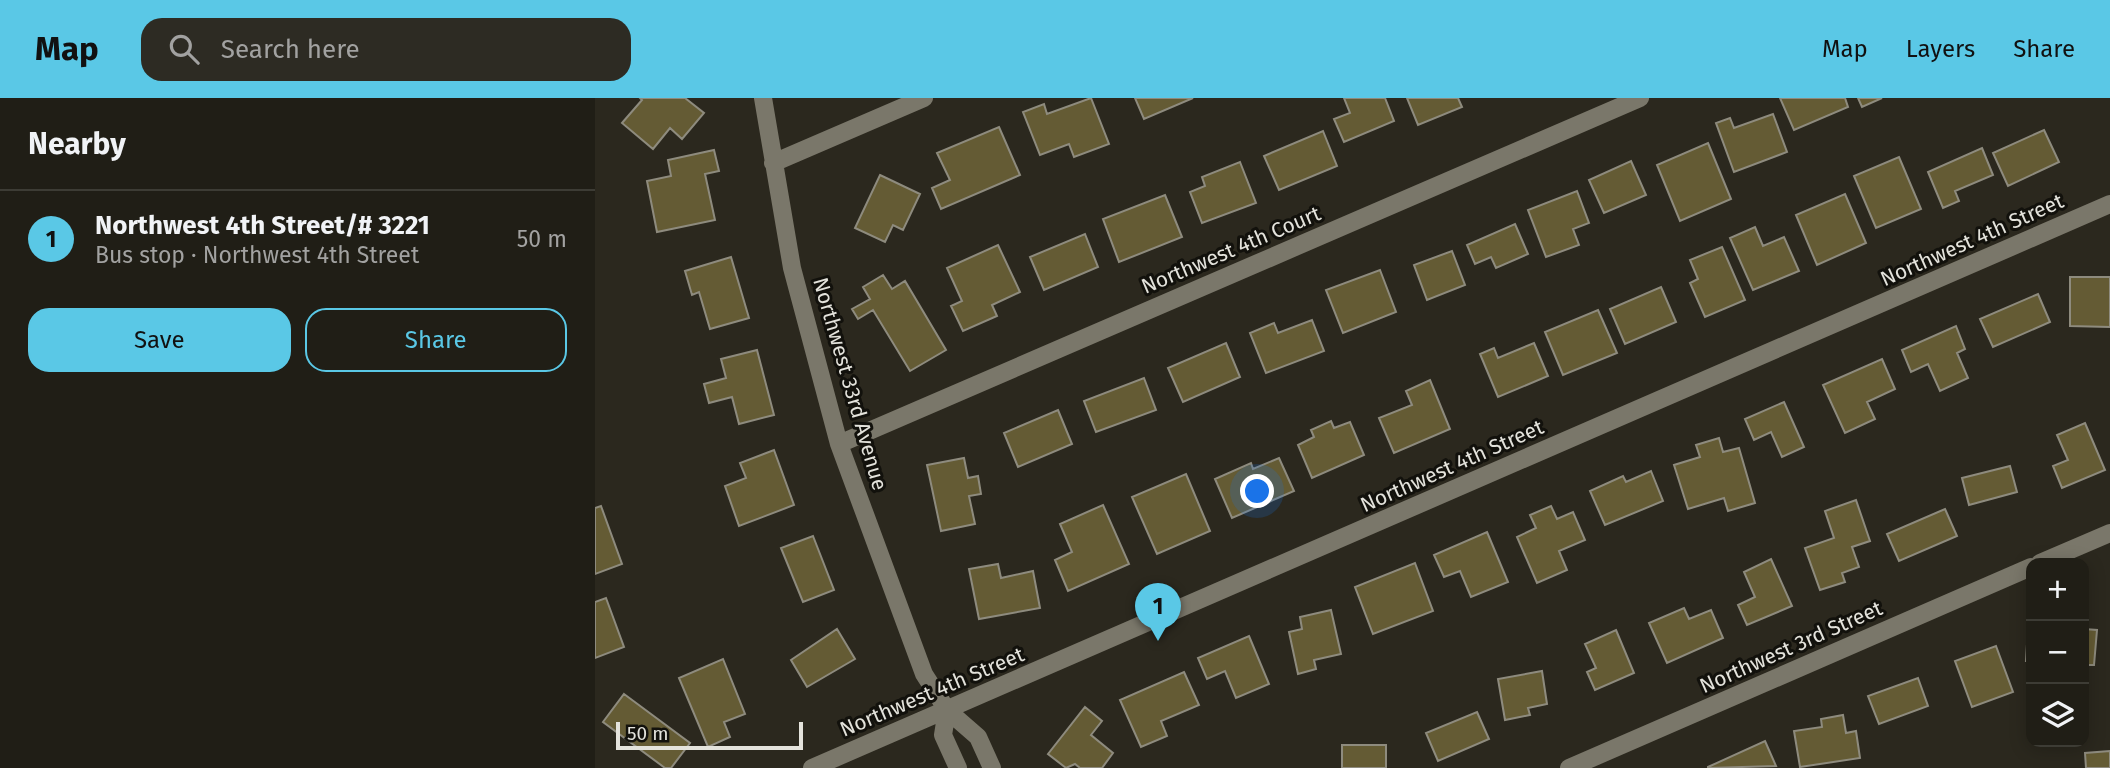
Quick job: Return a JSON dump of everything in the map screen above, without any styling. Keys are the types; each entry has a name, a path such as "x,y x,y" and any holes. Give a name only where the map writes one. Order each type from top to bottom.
{"street":[{"name":"Northwest 33rd Avenue","path":"763,98 772,163 793,268 839,444 924,674 947,710 978,737 992,768"},
{"path":"772,163 924,98"},
{"name":"Northwest 4th Court","path":"839,444 1640,98"},
{"name":"Northwest 4th Street","path":"812,768 2110,204"},
{"path":"2052,558 2110,533"},
{"name":"Northwest 3rd Street","path":"1569,768 2026,569"},
{"path":"947,710 943,735 958,768"}],"building":[{"path":"640,98 685,98 704,113 682,139 670,128 653,149 622,123 642,100"},
{"path":"1091,98 1109,144 1074,157 1069,144 1040,155 1023,112 1044,104 1047,114"},
{"path":"1135,98 1193,98 1144,119"},
{"path":"1344,98 1385,98 1394,121 1344,142 1334,119 1350,113"},
{"path":"1407,98 1458,98 1462,107 1418,125"},
{"path":"1780,98 1845,98 1848,107 1794,130"},
{"path":"1858,98 1882,98 1862,107"},
{"path":"1773,114 1787,152 1734,172 1716,123 1730,118 1734,128"},
{"path":"999,127 1020,175 941,209 932,188 950,180 937,153"},
{"path":"2044,130 2059,162 2008,186 1993,153"},
{"path":"1323,131 1337,166 1279,190 1264,156"},
{"path":"1708,143 1731,199 1680,221 1657,165"},
{"path":"1982,148 1993,175 1955,191 1959,201 1943,208 1928,172"},
{"path":"714,150 719,171 705,174 715,220 657,232 647,181 671,176 668,160"},
{"path":"1899,157 1921,209 1876,228 1854,176"},
{"path":"1631,161 1646,195 1604,213 1589,180"},
{"path":"1240,162 1256,203 1202,223 1190,192 1205,186 1202,177"},
{"path":"880,175 920,194 903,230 893,225 885,242 855,228"},
{"path":"1577,191 1589,223 1573,229 1579,245 1546,257 1528,210"},
{"path":"1845,194 1866,243 1817,265 1796,215"},
{"path":"1165,195 1182,237 1119,262 1103,219"},
{"path":"1515,224 1528,254 1496,268 1491,257 1475,264 1467,245"},
{"path":"1755,227 1763,246 1784,237 1799,271 1753,290 1730,238"},
{"path":"1085,234 1098,267 1044,290 1030,257"},
{"path":"998,245 1020,292 992,305 997,316 963,331 951,306 962,301 947,268"},
{"path":"1722,247 1745,300 1705,317 1690,283 1698,279 1690,260"},
{"path":"1452,251 1465,285 1427,300 1414,265"},
{"path":"731,257 749,318 710,329 699,292 692,295 685,271"},
{"path":"1380,270 1396,312 1343,333 1326,290"},
{"path":"883,275 892,289 905,281 946,350 910,371 873,310 858,319 852,309 870,299 863,287"},
{"path":"2070,277 2110,277 2110,327 2070,326"},
{"path":"1661,287 1676,322 1625,344 1610,309"},
{"path":"2038,294 2050,322 1993,347 1980,319"},
{"path":"1598,310 1617,353 1563,375 1545,332"},
{"path":"1312,320 1324,351 1266,373 1250,333 1274,323 1278,333"},
{"path":"1956,326 1965,349 1957,353 1968,378 1940,391 1928,364 1911,372 1902,350"},
{"path":"1226,343 1240,377 1183,402 1168,368"},
{"path":"1534,343 1548,376 1498,397 1480,354 1494,348 1498,358"},
{"path":"757,350 774,415 739,424 732,397 709,403 704,384 726,378 721,359"},
{"path":"1882,359 1895,389 1867,402 1875,419 1845,433 1823,385"},
{"path":"1144,378 1156,410 1096,432 1084,401"},
{"path":"1430,380 1450,429 1394,453 1379,418 1412,405 1406,391"},
{"path":"1784,402 1804,447 1782,457 1771,432 1754,440 1745,419"},
{"path":"1058,410 1072,444 1018,467 1004,433"},
{"path":"1331,421 1334,428 1350,422 1364,455 1312,478 1298,445 1314,437 1311,430"},
{"path":"2085,423 2105,470 2062,488 2053,466 2068,460 2057,435"},
{"path":"1719,438 1723,452 1739,448 1755,503 1728,511 1724,498 1688,509 1674,465 1700,457 1696,445"},
{"path":"774,450 794,505 739,526 725,486 746,478 740,463"},
{"path":"964,458 968,478 978,476 981,494 969,496 975,524 941,531 927,465"},
{"path":"1279,458 1294,491 1232,518 1215,479 1251,463 1253,469"},
{"path":"2010,466 2017,492 1969,505 1962,478"},
{"path":"1651,471 1663,501 1605,525 1590,491 1623,476 1626,482"},
{"path":"1186,474 1210,531 1157,554 1132,497"},
{"path":"1856,500 1870,541 1852,547 1859,567 1842,573 1845,582 1820,590 1805,548 1834,538 1825,511"},
{"path":"1103,505 1129,564 1068,591 1055,560 1072,552 1060,524"},
{"path":"601,506 622,564 595,574 595,508"},
{"path":"1551,506 1557,519 1573,512 1585,540 1559,551 1567,570 1537,583 1517,537 1536,528 1530,515"},
{"path":"1945,509 1957,536 1899,561 1887,534"},
{"path":"1487,532 1508,582 1471,597 1460,571 1444,577 1434,555"},
{"path":"813,536 834,590 803,602 781,548"},
{"path":"1771,559 1792,606 1747,625 1738,605 1755,597 1744,572"},
{"path":"1415,563 1433,611 1373,634 1355,587"},
{"path":"998,564 1001,578 1033,571 1040,608 979,619 969,569"},
{"path":"606,598 624,647 595,658 595,602"},
{"path":"1684,608 1689,619 1711,610 1723,638 1667,663 1649,623"},
{"path":"1331,610 1341,654 1314,660 1316,669 1298,674 1289,632 1302,629 1300,617"},
{"path":"837,629 855,659 807,687 791,660"},
{"path":"2089,629 2097,630 2094,665 2089,665"},
{"path":"1616,630 1634,673 1595,690 1587,672 1596,668 1585,644"},
{"path":"1249,636 1269,684 1236,698 1225,671 1207,679 1198,658"},
{"path":"1996,646 2013,692 1972,707 1955,661"},
{"path":"723,659 745,714 724,722 730,737 708,747 679,678"},
{"path":"1542,671 1547,704 1528,708 1530,715 1505,720 1498,679"},
{"path":"1184,672 1199,705 1161,721 1167,736 1141,747 1120,700"},
{"path":"1918,678 1928,706 1879,724 1868,696"},
{"path":"624,694 690,743 671,768 665,768 603,722"},
{"path":"1085,707 1102,721 1091,735 1113,753 1102,768 1080,768 1075,764 1066,768 1048,754"},
{"path":"1477,712 1489,739 1438,761 1426,733"},
{"path":"1843,715 1846,733 1856,731 1860,758 1800,767 1794,731 1822,727 1821,719"},
{"path":"1765,741 1776,766 1708,768 1708,767"},
{"path":"1342,745 1386,745 1386,768 1342,768"},
{"path":"2110,751 2110,768 2086,768 2085,753"}],"place":[{"name":"Northwest 4th Street/# 3221","path":"1158,641"}]}
